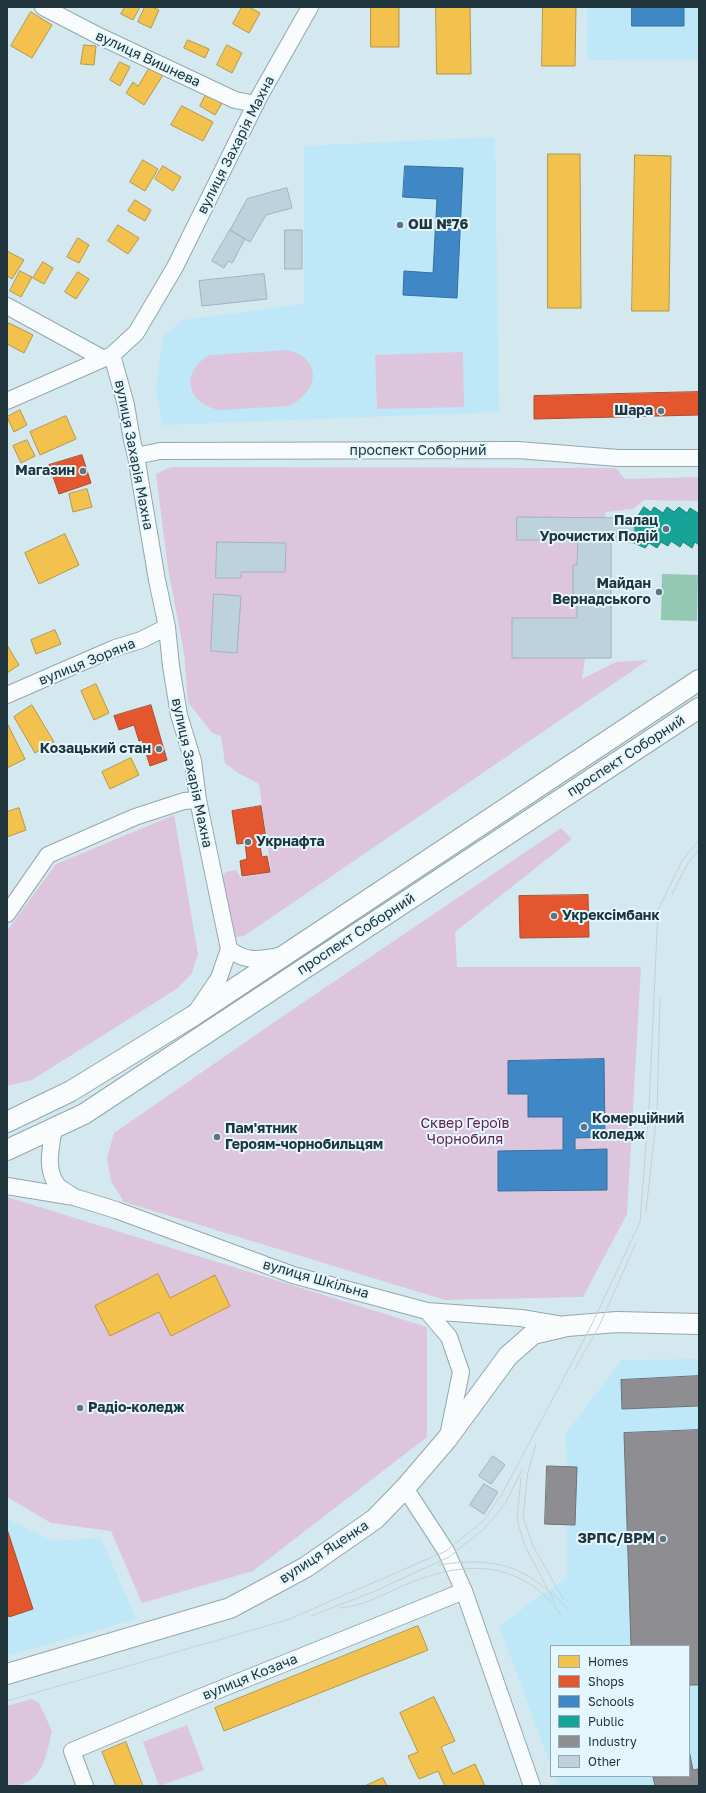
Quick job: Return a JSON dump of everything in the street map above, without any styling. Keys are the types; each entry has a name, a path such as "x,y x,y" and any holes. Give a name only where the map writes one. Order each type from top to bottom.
{"main road":[{"name":"проспект Соборний","path":"7,1122 71,1091 193,1016 280,956 699,680"},
{"name":"проспект Соборний","path":"7,1150 84,1114 699,708"},
{"name":"вулиця Яценка","path":"7,1674 230,1608 306,1566 342,1543 375,1519 405,1488 447,1439 508,1356 533,1334 567,1326 617,1322 699,1324"}],"street":[{"name":"вулиця Вишнева","path":"43,7 99,36 235,100 256,104"},
{"name":"вулиця Захарія Махна","path":"228,949 198,800 193,761 178,708 171,666 167,627 157,580 126,405 107,356 136,333 175,267 256,104 310,7"},
{"path":"7,306 107,356"},
{"path":"7,401 107,356"},
{"name":"проспект Соборний","path":"136,456 160,451 518,450 618,458 699,458"},
{"name":"вулиця Зоряна","path":"7,695 114,648 141,640 167,627"},
{"path":"7,914 48,855 135,818 184,801 198,800"},
{"path":"193,1016 219,978 228,949 242,958 255,959 280,956"},
{"name":"вулиця Шкільна","path":"54,1128 49,1154 50,1171 58,1186 74,1197"},
{"name":"вулиця Шкільна","path":"7,1186 74,1197 116,1210 293,1275 427,1311 521,1318 567,1326"},
{"path":"427,1311 449,1337 461,1372 447,1439"},
{"path":"405,1488 446,1551 464,1591 532,1786"},
{"name":"вулиця Козача","path":"85,1786 72,1751 196,1699 464,1591"}],"shaded area":[{"path":"587,7 699,7 699,59 587,60"},
{"name":"ОШ №76","path":"495,137 499,412 162,425 156,390 163,336 183,320 304,304 304,146"},
{"path":"662,574 698,575 697,621 661,620"},
{"path":"699,1359 699,1786 558,1786 555,1777 690,1777 690,1645 550,1645 550,1763 499,1626 567,1577 566,1433 622,1360"},
{"path":"7,1519 53,1541 101,1538 136,1619 7,1656"}],"green space":[{"path":"287,350 299,354 307,360 312,367 313,376 306,393 299,400 288,406 220,410 209,407 200,402 194,395 191,387 191,378 194,370 200,362 210,355"},
{"path":"463,352 464,407 377,409 375,355"},
{"path":"171,467 616,468 625,479 699,477 699,501 644,500 633,509 606,512 582,679 616,662 648,660 244,936 233,938 222,877 226,872 236,870 241,878 271,872 259,784 238,773 225,763 221,736 212,733 188,702 184,653 168,568 156,474"},
{"path":"174,815 198,954 192,973 178,988 32,1080 7,1086 7,931 56,864"},
{"name":"Сквер Героїв Чорнобиля","path":"561,828 572,839 455,932 457,967 641,967 627,1214 583,1297 445,1300 124,1202 111,1181 107,1158 114,1133 289,1012"},
{"path":"7,1197 427,1327 427,1437 253,1571 142,1603 111,1531 51,1523 7,1497"},
{"path":"31,1699 39,1703 52,1731 47,1751 44,1761 35,1776 19,1785 7,1786 7,1706"},
{"path":"187,1725 204,1770 159,1786 143,1742"}],"building: Homes":[{"path":"125,7 140,7 133,20 121,14"},
{"path":"145,7 152,7 159,10 151,28 138,22"},
{"path":"242,7 249,7 260,13 249,33 233,24"},
{"path":"371,7 399,7 399,47 371,47"},
{"path":"436,7 470,7 471,74 437,74"},
{"path":"543,7 576,7 575,66 542,66"},
{"path":"31,12 52,25 32,58 11,46"},
{"path":"188,40 209,49 205,58 184,48"},
{"path":"84,45 96,46 94,65 81,64"},
{"path":"227,45 242,53 232,73 217,65"},
{"path":"120,62 130,67 120,86 110,80"},
{"path":"150,67 163,75 144,105 126,93 133,82 138,86"},
{"path":"209,89 225,98 215,115 200,106"},
{"path":"182,106 213,122 203,141 171,125"},
{"path":"548,154 580,154 581,308 548,308"},
{"path":"635,155 671,156 669,311 632,311"},
{"path":"143,160 158,169 145,191 130,182"},
{"path":"163,166 181,177 173,191 155,179"},
{"path":"135,200 151,210 145,221 128,211"},
{"path":"118,225 139,238 128,254 108,241"},
{"path":"78,238 89,245 79,263 67,257"},
{"path":"7,251 24,260 12,279 7,276"},
{"path":"43,262 53,268 44,284 33,278"},
{"path":"20,271 32,277 21,297 10,291"},
{"path":"78,272 89,279 76,299 65,292"},
{"path":"9,323 33,335 24,353 7,344 7,327"},
{"path":"20,410 27,425 14,432 7,417"},
{"path":"66,416 76,439 40,455 30,432"},
{"path":"27,440 35,456 21,463 13,446"},
{"path":"87,489 92,507 73,512 69,494"},
{"path":"65,534 79,565 39,584 25,553"},
{"path":"55,630 61,644 36,654 31,640"},
{"path":"7,645 19,665 7,673"},
{"path":"96,684 109,713 94,720 81,691"},
{"path":"32,705 54,742 35,753 14,717"},
{"path":"8,725 25,759 7,768 7,726"},
{"path":"131,758 139,775 110,789 102,772"},
{"path":"19,808 26,830 7,837 7,812"},
{"path":"158,1274 170,1298 215,1275 230,1306 171,1336 159,1312 110,1336 95,1306"},
{"path":"418,1626 428,1650 224,1731 215,1708"},
{"path":"434,1697 455,1741 441,1747 453,1774 475,1764 485,1786 445,1786 438,1771 419,1779 408,1756 418,1752 400,1713"},
{"path":"126,1742 143,1786 116,1786 102,1752"},
{"path":"383,1778 387,1786 365,1786"}],"building: Shops":[{"path":"699,392 699,415 534,419 534,396"},
{"path":"82,455 91,483 59,494 49,465"},
{"path":"151,705 167,760 150,766 142,740 139,741 134,725 119,730 114,716"},
{"name":"Укрнафта","path":"261,806 266,839 259,840 262,857 267,856 270,872 242,876 240,861 247,859 245,843 237,844 232,811"},
{"name":"Укрексімбанк","path":"588,895 589,937 520,938 519,896"},
{"path":"7,1529 33,1609 9,1617 7,1611"}],"building: Schools":[{"path":"632,7 684,7 684,26 632,26"},
{"path":"405,166 463,168 457,298 403,295 404,271 433,273 437,199 403,197"},
{"name":"Комерційний коледж","path":"604,1059 605,1137 575,1138 575,1150 607,1149 607,1190 498,1191 498,1151 563,1150 563,1117 528,1117 528,1094 508,1094 508,1061"}],"building: Public":[{"name":"Палац Урочистих Подій","path":"644,507 651,512 654,507 663,513 667,507 674,512 679,507 687,513 690,508 698,513 699,512 699,545 695,542 692,548 683,542 680,547 671,541 668,546 661,542 657,548 649,543 645,548 634,543 634,518 637,517"}],"building: Industry":[{"path":"699,1376 699,1406 622,1409 621,1380"},
{"name":"ЗРПС/ВРМ","path":"699,1430 699,1685 690,1685 690,1645 631,1645 624,1433"},
{"path":"547,1466 577,1467 575,1525 545,1524"},
{"path":"690,1755 693,1770 698,1769 699,1786 655,1786 653,1777 690,1777"}],"building: Other":[{"path":"287,188 292,208 266,215 250,242 230,230 247,199"},
{"path":"230,230 245,239 232,263 228,261 224,268 212,261"},
{"path":"285,230 302,230 302,269 285,269"},
{"path":"264,274 267,299 202,306 199,281"},
{"path":"517,517 634,518 634,543 611,541 611,658 512,658 512,618 577,618 577,604 573,604 573,565 577,565 578,540 517,540"},
{"path":"217,542 286,543 285,572 241,572 241,578 216,578"},
{"path":"214,594 241,596 237,653 211,651"},
{"path":"493,1456 505,1465 491,1484 479,1476"},
{"path":"484,1484 498,1492 484,1514 470,1505"}],"tram line":[{"path":"7,1701 287,1620 446,1551 484,1520 502,1494 567,1372 592,1324 640,1222 649,1107 658,910 682,861 699,840"},
{"path":"672,894 688,863 699,850"},
{"path":"646,1211 657,1113 660,998"},
{"path":"575,1369 600,1324 636,1243"},
{"path":"536,1444 528,1472 523,1516 532,1544 563,1599"},
{"path":"311,1616 373,1592 449,1557 484,1529 505,1504 522,1470"},
{"path":"521,1478 517,1519 524,1544 556,1605"},
{"path":"438,1565 478,1562 510,1568 525,1574 539,1583 569,1610"},
{"path":"340,1608 364,1603 400,1587 437,1574 473,1568 509,1574 526,1582 546,1596 561,1615"}],"place":[{"name":"ОШ №76","path":"400,225"},
{"name":"Шара","path":"661,411"},
{"name":"Магазин","path":"83,471"},
{"name":"Палац Урочистих Подій","path":"666,529"},
{"name":"Майдан Вернадського","path":"659,592"},
{"name":"Козацький стан","path":"159,749"},
{"name":"Укрнафта","path":"248,842"},
{"name":"Укрексімбанк","path":"554,916"},
{"name":"Комерційний коледж","path":"584,1127"},
{"name":"Пам'ятник Героям-чорнобильцям","path":"217,1137"},
{"name":"Радіо-коледж","path":"80,1408"},
{"name":"ЗРПС/ВРМ","path":"663,1539"}]}
